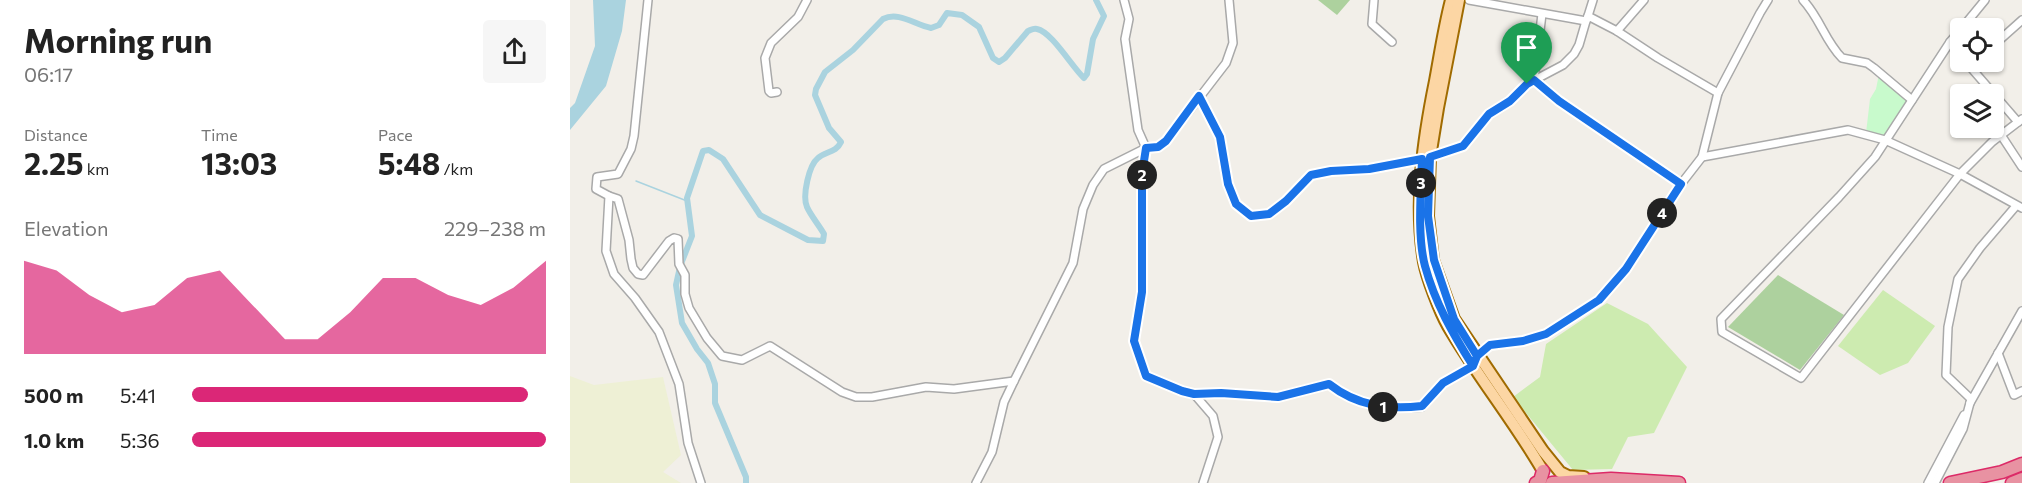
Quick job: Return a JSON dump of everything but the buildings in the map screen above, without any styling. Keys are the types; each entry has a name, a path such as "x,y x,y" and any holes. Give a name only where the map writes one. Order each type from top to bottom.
{"highway":[{"path":"1950,483 2002,472 2022,464"},
{"path":"1536,483 1548,469"},
{"path":"1552,483 1611,479 1679,483"},
{"path":"2012,483 2022,479"}],"main road":[{"path":"1452,0 1430,106 1420,218 1424,264 1447,324 1475,361 1531,450 1548,469 1568,476 1611,479"},
{"path":"1426,158 1459,0"}],"street":[{"path":"648,0 633,142 618,174 597,177 596,189 618,199 629,240 633,268 638,274 643,275 660,252 674,238 678,239 680,266 685,275 685,294 689,308 707,338 722,356 742,360 770,346 842,392 856,397 872,397 926,387 954,389 1014,381"},
{"path":"777,92 769,91 765,57 771,44 798,17 807,0"},
{"path":"1124,0 1129,19 1125,39 1138,130 1146,148 1142,174 1142,292 1134,341 1146,376 1194,394 1221,393 1278,397 1329,384 1342,395 1380,407 1408,408 1422,406 1443,383 1475,361 1490,345 1523,341 1546,334 1599,300 1626,269 1681,184 1702,157 1718,93 1768,0"},
{"path":"976,483 992,452 1004,402 1073,263 1083,208 1092,185 1104,169 1146,148 1158,147 1166,141 1226,63 1233,43 1229,0"},
{"path":"1374,0 1372,24 1392,42"},
{"path":"1469,0 1542,14 1587,19 1617,31 1718,93"},
{"path":"1199,96 1220,137 1228,184 1236,204 1251,216 1269,214 1286,201 1311,175 1331,171 1369,169 1426,158 1463,146 1489,114 1510,101 1534,80 1563,65 1574,54 1593,0"},
{"path":"1617,31 1644,0"},
{"path":"1803,0 1818,19 1830,44 1842,58 1867,63 1912,100"},
{"path":"1970,18 1985,0"},
{"path":"1534,80 1542,14"},
{"path":"2004,36 2022,20"},
{"path":"1950,42 1875,157 1720,319 1722,332 1801,378 1960,174 1998,138"},
{"path":"1978,72 2020,120 2004,133"},
{"path":"1534,80 1559,101 1681,184"},
{"path":"1702,157 1848,130 1886,140 1960,174 2019,207 1980,248 1958,279 1948,327 1947,375 1971,399"},
{"path":"2003,138 2022,167"},
{"path":"609,196 606,251 614,274 635,298 659,332 679,384 688,443 701,483"},
{"path":"1935,483 1963,429 1971,399 2022,311"},
{"path":"1998,353 2014,395 2022,390"},
{"path":"1194,394 1213,416 1218,437 1203,483"},
{"path":"1929,483 1941,469"}],"green space":[{"path":"1318,0 1350,0 1337,15"},
{"path":"1879,74 1910,101 1885,138 1866,133 1870,99 1876,89"},
{"path":"1778,275 1844,315 1800,370 1728,327"},
{"path":"1883,290 1935,326 1908,363 1880,375 1838,346"},
{"path":"1607,303 1648,324 1687,367 1654,433 1628,437 1612,469 1573,470 1513,397 1540,377 1546,344"},
{"path":"570,376 594,385 663,377 681,455 663,472 681,483 570,483"}],"water":[{"path":"593,0 626,0 622,31 606,86 570,130 570,108 575,103 595,46"}],"waterway":[{"path":"681,264 692,236 687,198 703,151 709,150 723,159 760,215 808,240 823,241 824,234 806,202 807,181 818,158 834,150 841,142 829,128 815,95 816,89 825,72 853,50 883,19 901,18 931,28 939,25 947,13 962,15 979,27 993,58 999,62 1028,31 1037,29 1049,36 1084,78 1087,74 1093,39 1104,16 1096,0"},
{"path":"636,181 687,201"},
{"path":"680,267 676,285 682,323 708,363 715,384 715,403 746,477 746,483"}],"route":[{"path":"1527,84 1510,101 1489,114 1463,146 1430,157 1428,216 1434,260 1454,319 1477,356 1473,366 1443,383 1422,406 1380,407 1342,395 1329,384 1278,397 1221,393 1194,394 1146,376 1134,341 1142,292 1142,174 1146,148 1158,147 1166,141 1199,96 1220,137 1228,184 1236,204 1251,216 1269,214 1286,201 1311,175 1331,171 1369,169 1422,159 1420,218 1424,264 1447,324 1473,366 1477,356 1490,345 1523,341 1546,334 1599,300 1626,269 1681,184 1559,101 1534,80 1527,84"}]}
